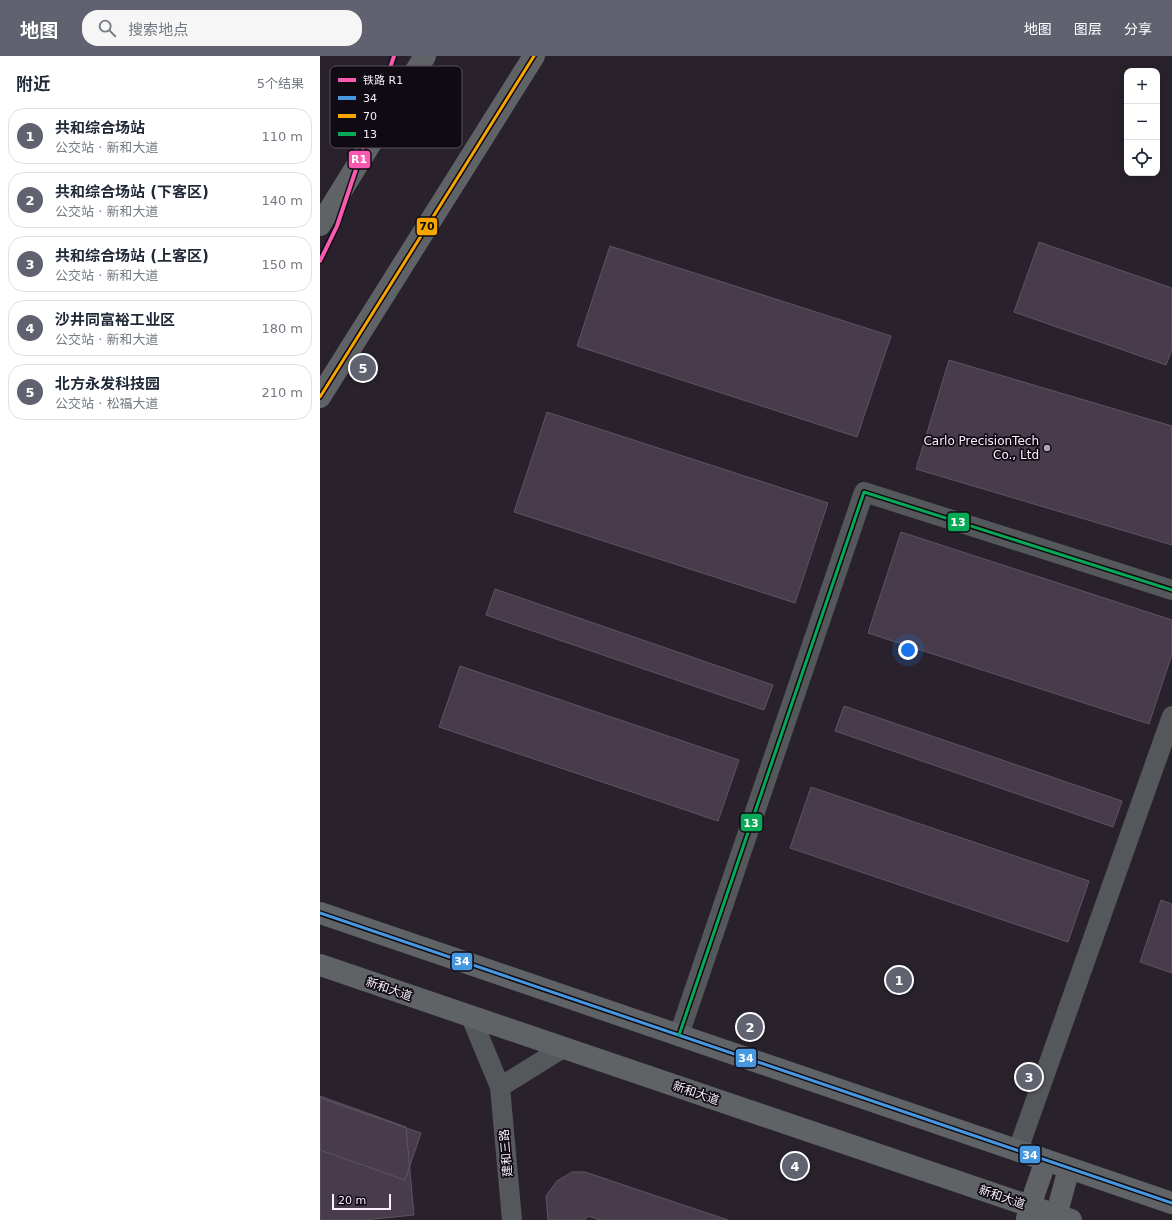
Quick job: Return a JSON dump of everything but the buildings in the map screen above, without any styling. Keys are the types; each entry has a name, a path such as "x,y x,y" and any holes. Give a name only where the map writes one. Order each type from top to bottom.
{"main road":[{"path":"419,66 425,56"},
{"path":"320,397 534,56"},
{"path":"320,225 368,148"},
{"path":"320,913 1172,1203"},
{"name":"新和大道","path":"320,965 563,1048 1028,1213 1061,1218"},
{"path":"1028,1213 1046,1160"},
{"path":"1061,1218 1069,1168"}],"street":[{"path":"679,1035 864,492 1172,590"},
{"path":"1018,1150 1172,716"},
{"name":"建和三路","path":"471,1017 500,1086 512,1220"},
{"path":"500,1086 563,1048"}],"rail line":[{"name":"R1","path":"391,66 394,56"},
{"name":"R1","path":"320,261 337,226 363,148"}],"transit line":[{"name":"70","path":"320,397 534,56"},
{"name":"13","path":"679,1035 864,492 1172,590"},
{"name":"34","path":"320,913 1172,1203"}],"place":[{"name":"北方永发科技园","path":"363,368"},
{"name":"Carlo PrecisionTech Co., Ltd","path":"1047,448"},
{"name":"共和综合场站","path":"899,980"},
{"name":"共和综合场站 (下客区)","path":"750,1027"},
{"name":"共和综合场站 (上客区)","path":"1029,1077"},
{"name":"沙井同富裕工业区","path":"795,1166"}]}
